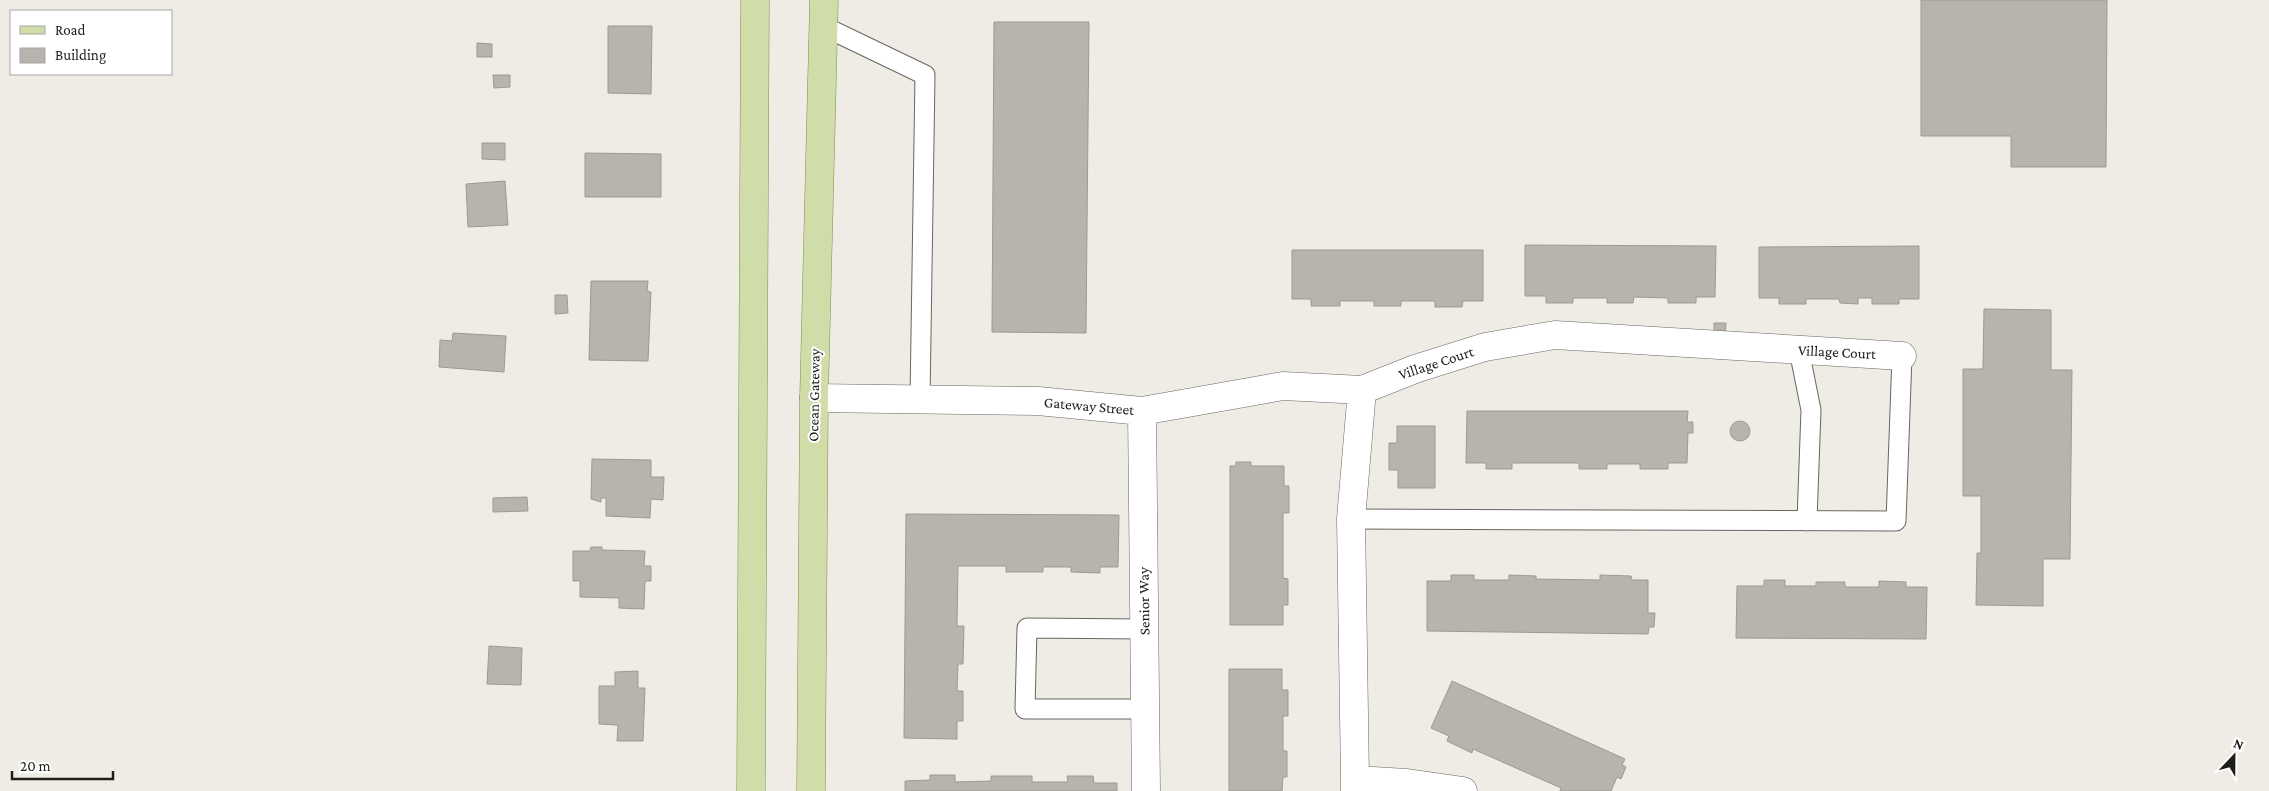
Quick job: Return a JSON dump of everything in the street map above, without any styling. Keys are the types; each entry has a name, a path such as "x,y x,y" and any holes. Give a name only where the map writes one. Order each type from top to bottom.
{"main road":[{"path":"751,791 755,0"},
{"name":"Ocean Gateway","path":"811,791 814,398 824,13"}],"street":[{"name":"Village Court","path":"1362,390 1415,369 1485,347 1555,335 1902,356"},
{"name":"Gateway Street","path":"814,398 1038,401 1142,411 1283,386 1362,390"},
{"path":"1362,390 1351,519 1355,786 1407,783 1462,791"},
{"name":"Senior Way","path":"1142,411 1146,791"}],"lane":[{"path":"824,13 925,75 920,400"},
{"path":"1799,350 1811,410 1807,520"},
{"path":"1351,519 1896,521 1902,356"},
{"path":"1144,629 1027,628 1025,710 1145,709"}],"building":[{"path":"1921,0 2107,0 2106,167 2011,167 2011,136 1921,136"},
{"path":"994,22 1089,22 1086,333 992,332"},
{"path":"608,26 652,26 651,94 608,93"},
{"path":"477,43 492,44 492,57 477,57"},
{"path":"493,75 510,75 510,87 494,88"},
{"path":"482,143 505,143 505,160 482,159"},
{"path":"585,153 661,154 661,197 585,197"},
{"path":"505,181 508,225 468,227 466,184"},
{"path":"1525,245 1716,246 1715,297 1696,297 1696,303 1668,303 1668,298 1634,297 1633,303 1607,303 1607,298 1573,298 1573,303 1546,303 1546,296 1525,296"},
{"path":"1919,246 1919,299 1899,299 1899,304 1872,304 1872,298 1858,298 1858,304 1840,303 1839,299 1806,299 1806,304 1779,304 1779,298 1759,298 1759,247"},
{"path":"1292,250 1483,250 1483,301 1463,301 1462,307 1435,307 1435,301 1401,301 1401,306 1374,306 1374,301 1340,301 1340,306 1311,306 1311,299 1292,299"},
{"path":"591,281 648,281 647,291 651,292 648,361 589,360"},
{"path":"555,295 567,295 568,313 555,314"},
{"path":"1984,309 2051,310 2051,370 2072,370 2070,559 2043,559 2043,606 1976,605 1977,553 1981,553 1981,496 1963,496 1963,369 1983,369"},
{"path":"1714,323 1726,323 1725,336 1714,336"},
{"path":"453,333 506,336 504,372 439,367 440,340 452,341"},
{"path":"1467,411 1688,411 1687,422 1693,422 1693,433 1688,433 1687,463 1668,463 1668,469 1640,469 1640,464 1607,464 1607,469 1579,469 1579,463 1512,463 1512,469 1486,469 1486,463 1466,463"},
{"path":"1740,421 1747,424 1750,431 1747,438 1740,441 1733,438 1730,431 1733,424"},
{"path":"1397,426 1435,426 1435,488 1398,488 1398,470 1389,470 1389,443 1397,443"},
{"path":"592,459 651,460 651,477 664,477 663,500 651,499 650,518 606,516 606,498 601,498 601,502 591,499"},
{"path":"1236,462 1251,462 1251,466 1284,466 1284,486 1289,486 1289,513 1283,513 1283,578 1288,579 1288,605 1283,605 1283,625 1230,625 1230,466 1236,466"},
{"path":"527,497 528,511 493,512 493,498"},
{"path":"906,514 1119,515 1118,567 1100,567 1100,573 1071,572 1071,567 1043,567 1043,572 1006,572 1006,566 958,566 957,626 964,626 963,664 958,664 957,691 963,691 963,721 957,721 957,739 904,738"},
{"path":"591,547 602,547 602,550 645,551 644,566 651,566 651,581 645,581 644,609 619,608 619,598 580,597 580,581 573,581 573,551 590,551"},
{"path":"1451,575 1474,575 1474,580 1509,580 1509,575 1536,576 1536,579 1600,580 1600,575 1631,576 1632,580 1648,580 1648,613 1655,613 1654,627 1649,627 1648,634 1427,631 1427,581 1451,581"},
{"path":"1764,580 1785,580 1785,586 1816,586 1816,582 1845,582 1845,587 1879,587 1879,581 1906,582 1906,587 1927,587 1926,639 1736,638 1737,586 1764,586"},
{"path":"489,646 522,648 521,685 487,684"},
{"path":"1229,669 1282,669 1282,690 1288,690 1288,716 1283,716 1283,751 1287,751 1287,777 1283,777 1282,791 1229,791"},
{"path":"638,671 638,688 645,688 643,741 617,741 618,725 599,724 599,686 615,686 615,672"},
{"path":"1452,681 1625,759 1622,765 1626,767 1621,779 1617,777 1611,791 1560,791 1561,788 1473,749 1472,753 1447,741 1449,736 1431,728"},
{"path":"930,775 955,775 955,782 991,781 991,776 1032,776 1032,782 1068,782 1067,776 1093,776 1094,783 1117,783 1117,791 905,791 905,781 930,780"}]}
